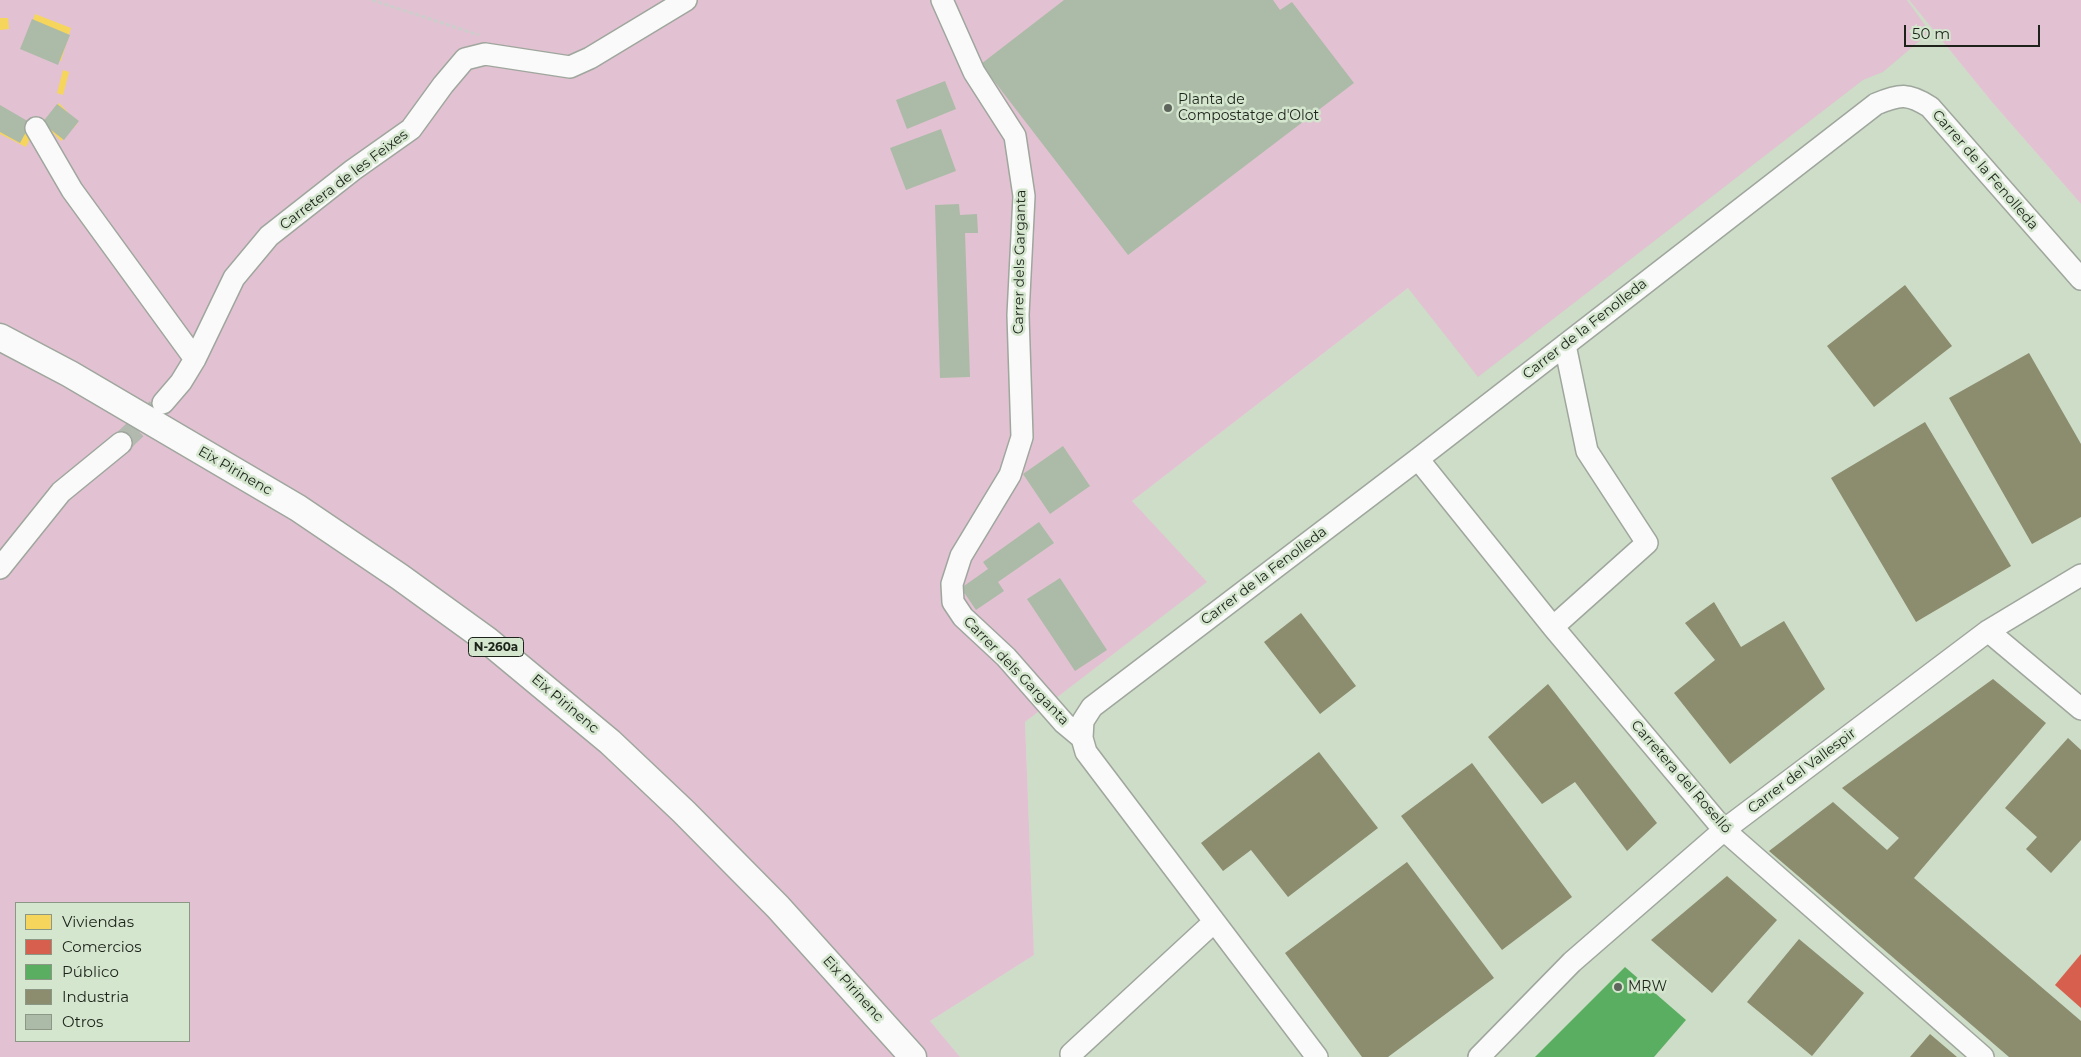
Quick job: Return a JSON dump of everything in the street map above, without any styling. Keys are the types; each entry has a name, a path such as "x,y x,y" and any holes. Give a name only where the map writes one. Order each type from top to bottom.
{"main road":[{"name":"Eix Pirinenc","path":"4,340 70,374 298,508 400,577 487,640 610,742 684,812 778,906 913,1057"}],"street":[{"name":"Carretera de les Feixes","path":"163,403 181,382 195,359 234,278 269,236 353,170 412,130 442,85 465,59 485,54 570,67 590,58 686,0"},
{"name":"Carrer dels Garganta","path":"942,0 974,72 1015,136 1024,196 1018,314 1022,437 1010,475 961,556 952,584 953,602 963,617 1006,657 1064,723 1082,738 1086,752 1317,1057"},
{"name":"Carrer de la Fenolleda","path":"1082,738 1083,721 1092,707 1418,459 1876,104 1895,96 1914,97 1930,107 2081,280"},
{"path":"36,128 72,190 195,359"},
{"path":"1554,627 1647,543 1587,451 1565,345"},
{"path":"0,568 61,492 121,444"},
{"name":"Carretera del Roselló","path":"1418,459 1554,627 1724,830 1983,1057"},
{"name":"Carrer del Vallespir","path":"1479,1057 1572,962 1724,830 1988,631 2081,575"},
{"path":"1988,631 2081,709"},
{"path":"1070,1054 1214,922"}],"path":[{"path":"372,0 481,36"}],"shaded area":[{"path":"0,0 1907,0 1930,32 1883,72 1863,80 1478,377 1408,288 1132,501 1207,582 1025,722 1034,955 930,1021 960,1057 0,1057"},
{"path":"1782,0 1909,0 1992,102 2081,204 2081,1057 960,1057 930,1021 1034,955 1025,722 1206,582 1132,501"},
{"path":"1909,0 2081,0 2081,204 1992,102"}],"building: Viviendas":[{"path":"35,14 71,28 61,61 24,47"},
{"path":"0,18 8,18 9,29 0,30"},
{"path":"63,70 69,72 63,95 57,93"},
{"path":"59,103 77,122 61,141 43,123"},
{"path":"0,108 35,127 26,147 0,134"}],"building: Comercios":[{"path":"2081,954 2081,1008 2055,985"}],"building: Público":[{"path":"1625,967 1686,1020 1654,1057 1535,1057"}],"building: Industria":[{"path":"1905,285 1952,346 1874,407 1827,346"},
{"path":"2029,353 2081,444 2081,517 2032,544 1949,398"},
{"path":"1925,422 2011,566 1916,622 1831,478"},
{"path":"1714,602 1741,647 1784,621 1825,689 1730,764 1674,693 1715,660 1685,623"},
{"path":"1301,613 1356,686 1320,714 1264,642"},
{"path":"1993,679 2046,723 1914,878 2081,1021 2081,1057 2009,1057 1769,851 1833,802 1887,850 1899,838 1842,788"},
{"path":"1548,684 1657,823 1627,851 1575,782 1542,804 1488,737"},
{"path":"2068,738 2081,750 2081,840 2051,873 2026,849 2037,837 2005,808"},
{"path":"1319,752 1378,828 1288,897 1251,850 1223,871 1201,843"},
{"path":"1472,763 1572,897 1502,950 1401,816"},
{"path":"1407,862 1494,978 1388,1057 1362,1057 1285,953"},
{"path":"1727,876 1777,920 1712,993 1651,940"},
{"path":"1799,939 1864,993 1812,1056 1747,1002"},
{"path":"1930,1034 1957,1057 1910,1057"}],"building: Otros":[{"name":"Planta de Compostatge d'Olot","path":"1064,0 1273,0 1280,10 1292,2 1354,83 1128,255 981,64"},
{"path":"32,19 70,35 58,65 20,49"},
{"path":"945,81 956,109 907,129 896,100"},
{"path":"57,104 79,121 64,140 42,123"},
{"path":"0,105 31,123 20,143 0,132"},
{"path":"941,129 956,171 906,190 890,148"},
{"path":"959,204 960,215 977,214 978,233 965,233 970,377 940,378 935,205"},
{"path":"1063,446 1090,486 1050,514 1023,474"},
{"path":"1039,522 1054,543 998,582 1004,591 976,610 961,588 988,569 983,562"},
{"path":"1060,578 1107,650 1075,671 1027,599"}],"tunnel":[{"path":"121,443 157,409"}],"place":[{"name":"Planta de Compostatge d'Olot","path":"1168,108"},
{"name":"MRW","path":"1618,987"}]}
